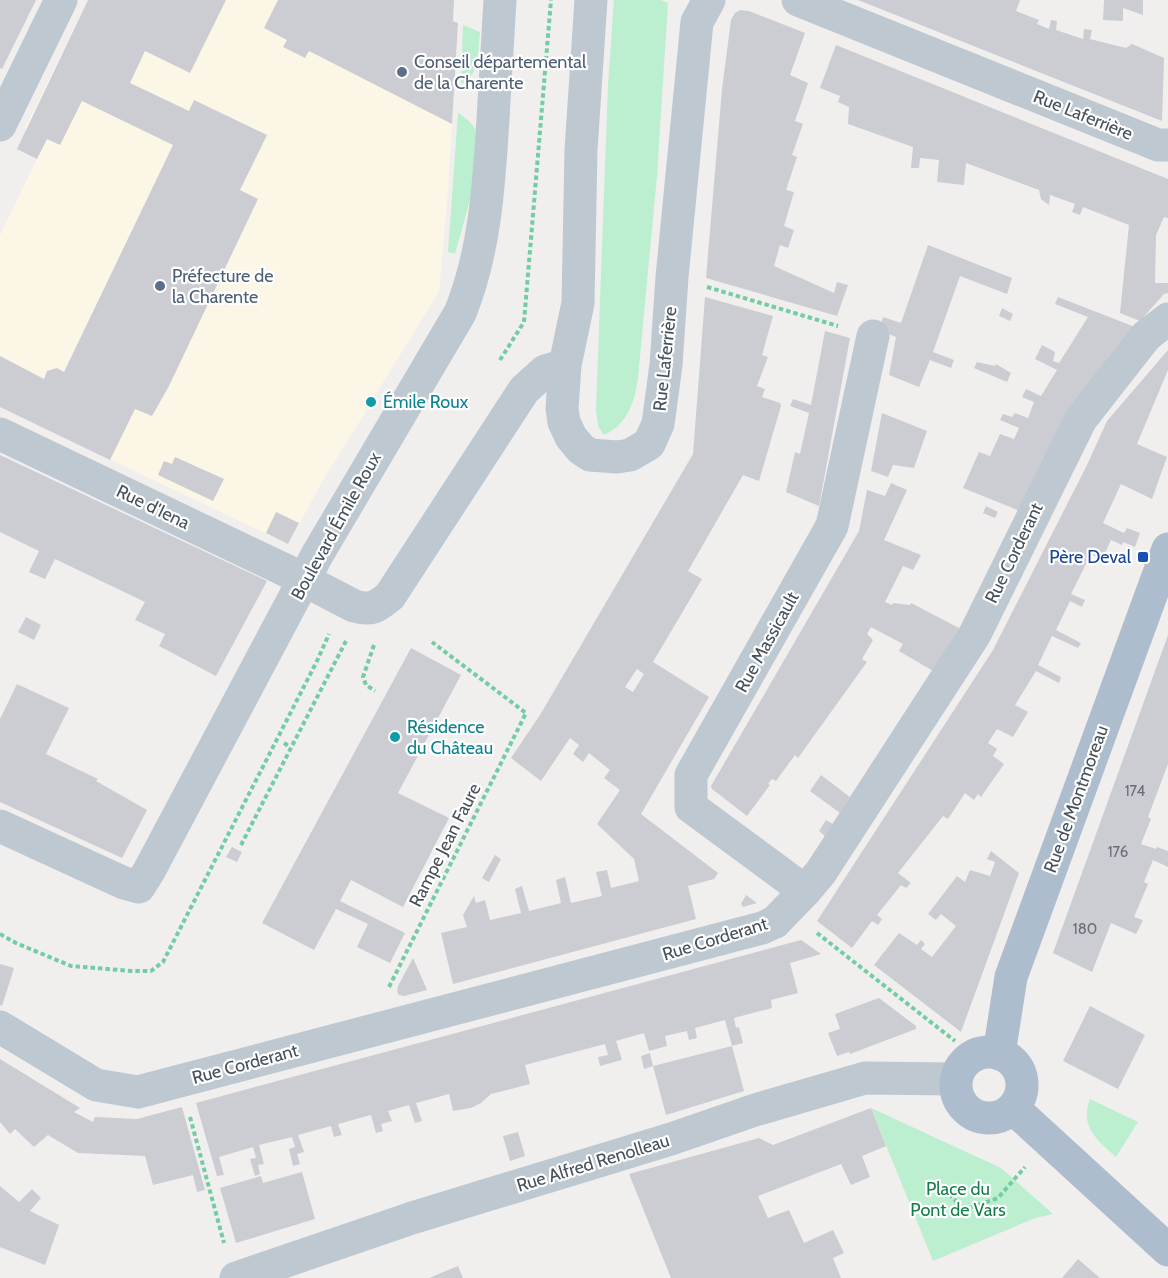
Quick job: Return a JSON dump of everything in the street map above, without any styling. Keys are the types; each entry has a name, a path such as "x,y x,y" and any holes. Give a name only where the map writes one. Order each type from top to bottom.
{"main road":[{"name":"Rue de Montmoreau","path":"999,1054 1011,977 1168,549"},
{"path":"989,1052 999,1054 1015,1064 1022,1082 1021,1091 1013,1108 1004,1114 984,1118 965,1108 959,1100 956,1079 963,1065 970,1058 989,1052"},
{"path":"1013,1108 1168,1250"}],"street":[{"path":"0,126 61,0"},
{"name":"Boulevard Émile Roux","path":"0,825 115,879 139,887 356,487 460,313 471,285 483,228 490,164 500,0"},
{"name":"Rue Laferrière","path":"591,0 581,150 578,303 565,365 562,409 564,422 571,437 581,448 590,455 616,457 630,455 649,444 658,424 697,22 709,0"},
{"name":"Rue Laferrière","path":"798,0 1158,145 1168,145"},
{"name":"Rue Corderant","path":"0,1027 96,1084 138,1092 367,1030 655,958 762,928 775,922 805,891 828,862 975,634 1081,419 1146,336 1168,319"},
{"name":"Rue Massicault","path":"805,891 691,807 692,775 832,526 873,336"},
{"name":"Rue d'Iena","path":"0,434 305,580 354,606 365,609 378,606 390,596 524,390 545,370 565,365"},
{"name":"Rue Alfred Renolleau","path":"236,1278 412,1218 671,1139 755,1110 865,1078 956,1079"}],"path":[{"path":"672,277 873,336"},
{"path":"241,845 352,631"},
{"path":"374,640 363,677 366,685 375,690"},
{"name":"Rampe Jean Faure","path":"367,1030 526,713 432,642"},
{"path":"284,743 290,747"},
{"path":"180,1082 224,1243"},
{"path":"949,1194 964,1210 998,1198 1015,1181 1046,1140"}],"shaded area":[{"path":"88,0 454,0 453,20 458,23 448,191 439,292 365,408 367,410 326,475 288,544 0,407 0,235 37,159 25,128"}],"green space":[{"path":"614,0 661,0 668,3 657,176 638,378 635,395 625,418 604,435 598,426 596,409 608,85"},
{"path":"463,25 480,32 475,69 472,75 461,84"},
{"path":"458,113 475,129 478,155 468,209 455,254 448,252"},
{"path":"1090,1099 1138,1122 1116,1157 1092,1132 1087,1117"},
{"name":"Place du Pont de Vars","path":"871,1108 1001,1168 1053,1214 1035,1218 933,1261"}],"building":[{"path":"0,0 36,0 2,69 0,68"},
{"name":"Préfecture de la Charente","path":"88,0 226,0 190,73 145,51 130,83 189,111 194,100 267,135 240,190 258,199 169,386 152,416 135,409 110,460 0,407 0,356 44,379 47,371 57,368 64,372 173,145 82,101 60,145 47,139 37,159 17,149"},
{"name":"Conseil départemental de la Charente","path":"278,0 454,0 453,21 458,23 452,124 309,51 305,58 283,47 287,40 264,28"},
{"path":"858,0 1020,0 1016,11 1039,20 1037,24 1049,29 1051,20 1057,21 1056,30 1083,39 1084,29 1092,30 1090,39 1126,48 1132,44 1164,58 1162,121"},
{"path":"1104,0 1143,0 1143,15 1123,8 1123,21 1103,20"},
{"path":"740,10 749,11 805,33 790,75 808,83 795,121 803,124 792,155 797,157 786,190 794,192 784,226 794,230 788,248 780,245 774,266 834,293 837,282 848,285 837,316 706,278 722,89 731,20"},
{"path":"836,45 1168,179 1168,218 1164,217 1156,235 1155,283 1168,283 1168,293 1164,294 1140,321 1120,313 1129,225 1083,207 1080,215 1072,212 1075,204 1050,195 1049,205 1041,199 1039,190 966,163 964,185 937,182 939,160 920,158 919,168 911,168 913,147 848,124 849,107 838,102 840,96 820,88"},
{"path":"928,245 1012,278 1007,294 960,276 933,352 954,360 951,368 930,360 919,387 889,375 896,337 879,330 883,317 901,323"},
{"path":"705,297 773,316 762,355 768,357 757,386 765,389 762,397 780,403 781,406 759,481 743,475 688,571 702,579 653,662 709,697 641,814 718,873 714,879 688,886 696,919 453,984 441,933 467,927 463,915 474,896 476,903 485,900 490,920 521,913 515,889 522,886 529,911 561,903 556,880 565,877 571,903 602,896 596,872 607,870 611,888 639,881 634,859 597,824 620,790 604,778 610,770 589,753 583,762 573,754 579,745 570,738 541,781 511,758 540,715 693,454","holes":["637,669 644,674 633,692 625,687"]},
{"path":"1058,297 1135,327 1020,511 963,488 979,452 990,456 1000,434 1014,439 1019,428 1000,420 1003,414 1012,417 1015,413 1028,418 1034,402 1022,397 1026,389 1041,396 1057,370 1035,359 1042,345 1055,352 1053,361 1059,363 1088,317 1055,304"},
{"path":"1002,308 1013,314 1010,321 999,316"},
{"path":"825,331 850,338 819,506 786,492 795,452 800,454 809,413 790,406 793,399 811,405"},
{"path":"1168,350 1168,370 1137,444 1167,457 1152,499 1121,484 1103,523 1124,533 1127,528 1140,533 1135,547 1111,540 1102,560 1091,554 1071,594 1085,600 1082,607 1070,601 1056,630 1081,643 1078,648 1052,636 1038,665 1061,677 1059,683 1036,671 1015,705 1028,712 1013,737 997,729 988,743 997,749 993,756 1004,764 981,797 978,794 974,800 965,793 948,819 943,816 898,873 911,883 906,888 901,885 877,915 882,919 878,925 872,921 852,948 817,921 993,650 1107,421"},
{"path":"977,362 995,366 996,364 1011,373 1007,382 974,368"},
{"path":"882,413 927,431 914,468 893,465 888,477 871,471"},
{"path":"0,455 267,581 216,676 159,646 165,634 135,620 145,602 55,559 45,579 29,572 39,551 0,532"},
{"path":"175,457 224,479 213,501 158,475 164,461 172,464"},
{"path":"891,483 907,490 884,540 921,555 913,570 903,566 885,602 892,605 893,603 910,605 911,603 959,628 933,671 899,651 903,644 871,627 867,634 873,640 862,659 867,662 798,758 795,755 776,781 772,779 747,816 711,786 859,531 867,490 885,496"},
{"path":"986,506 998,512 995,518 983,513"},
{"path":"276,512 299,523 288,544 266,533"},
{"path":"26,617 41,625 34,640 18,632"},
{"path":"1168,635 1168,764 1148,817 1151,819 1141,844 1168,851 1168,867 1153,860 1144,882 1148,884 1134,917 1143,920 1136,934 1111,923 1092,972 1053,953"},
{"path":"411,648 461,675 398,793 449,818 403,907 351,880 340,901 405,933 390,963 357,947 368,924 336,909 314,950 262,923"},
{"path":"17,684 69,708 46,754 98,779 96,781 147,810 122,858 0,802 0,719"},
{"path":"821,775 850,797 840,813 810,791"},
{"path":"826,820 833,824 825,836 819,831"},
{"path":"232,847 242,852 237,862 226,857"},
{"path":"991,851 1019,873 961,1032 874,965 899,933 917,945 921,940 925,944 921,949 932,957 956,926 941,914 936,920 928,914 957,876 965,882 970,870 990,876 995,862 987,859"},
{"path":"495,855 501,859 489,882 482,878"},
{"path":"746,895 757,903 743,907 741,904"},
{"path":"801,940 821,954 790,963 798,993 771,1000 772,1008 734,1018 743,1043 732,1046 725,1020 695,1028 697,1038 689,1040 687,1031 665,1036 667,1046 649,1051 644,1033 616,1041 622,1060 600,1066 598,1057 608,1055 605,1044 525,1065 530,1084 491,1094 471,1108 453,1111 449,1094 416,1103 422,1121 415,1123 409,1105 388,1111 392,1121 381,1124 383,1131 376,1133 371,1115 338,1124 342,1135 334,1137 331,1126 298,1135 304,1152 297,1154 300,1164 293,1166 289,1149 295,1147 292,1137 259,1145 264,1164 258,1165 260,1174 255,1176 250,1159 256,1158 253,1147 219,1157 224,1175 217,1176 196,1103"},
{"path":"413,958 427,990 404,996 399,995 398,986"},
{"path":"0,964 14,968 2,1006 0,1005"},
{"path":"879,998 916,1026 916,1029 850,1054 849,1052 837,1056 828,1033 840,1029 835,1014"},
{"path":"1090,1006 1145,1035 1118,1089 1063,1061"},
{"path":"732,1046 744,1091 666,1115 653,1066"},
{"path":"650,1053 653,1066 644,1069 641,1056"},
{"path":"0,1059 80,1108 74,1112 93,1122 95,1117 137,1119 182,1107 205,1190 197,1192 193,1175 153,1185 145,1156 78,1153 48,1135 34,1147 15,1129 10,1134 0,1122"},
{"path":"871,1108 886,1146 862,1156 870,1177 851,1185 841,1164 758,1196 768,1218 789,1210 804,1243 833,1230 844,1253 833,1258 841,1278 671,1278 629,1174 759,1138 773,1145"},
{"path":"518,1132 525,1156 510,1161 503,1136"},
{"path":"302,1172 315,1219 236,1243 220,1188 261,1176 263,1183"},
{"path":"0,1186 19,1202 32,1189 41,1198 30,1211 59,1225 45,1265 0,1247"},
{"path":"1078,1259 1100,1278 1062,1278"},
{"path":"458,1266 463,1278 429,1278"}],"place":[{"name":"Conseil départemental de la Charente","path":"402,72"},
{"name":"Préfecture de la Charente","path":"160,286"},
{"name":"Émile Roux","path":"371,402"},
{"name":"Père Deval","path":"1143,557"},
{"name":"Résidence du Château","path":"395,737"}]}
